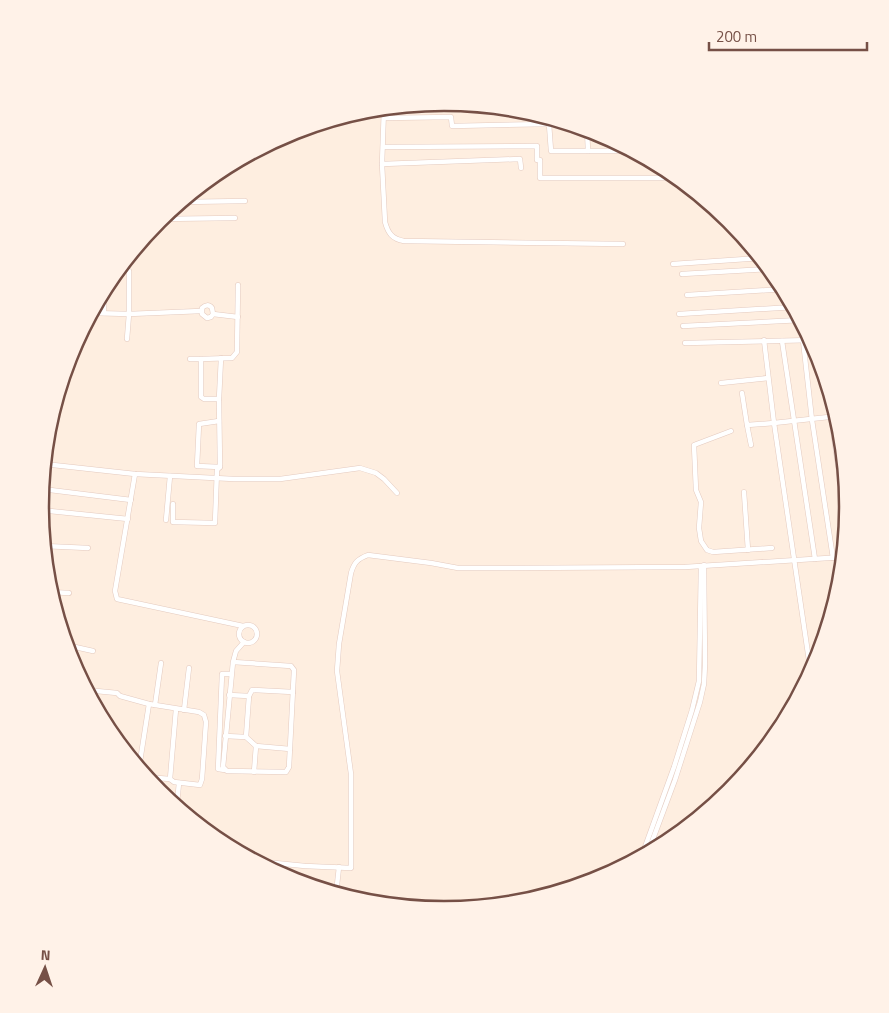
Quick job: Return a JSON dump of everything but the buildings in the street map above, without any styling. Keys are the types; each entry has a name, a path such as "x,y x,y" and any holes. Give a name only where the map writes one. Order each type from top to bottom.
{"street":[{"path":"547,124 452,126 451,117 384,118 382,164 385,222 389,234 397,240 623,244"},
{"path":"549,125 551,151 618,151"},
{"path":"587,138 588,151"},
{"path":"383,147 537,146 538,160 540,160 540,178 665,178"},
{"path":"382,164 520,159 521,168"},
{"path":"193,202 245,201"},
{"path":"174,219 235,218"},
{"path":"673,264 752,259"},
{"path":"682,274 761,270"},
{"path":"127,339 129,271"},
{"path":"190,359 232,358 237,352 238,285"},
{"path":"687,295 775,290"},
{"path":"201,311 203,307 209,305 213,310 213,314"},
{"path":"104,306 104,313"},
{"path":"679,314 786,307"},
{"path":"100,313 129,314 201,311"},
{"path":"201,311 203,316 207,318 213,314 238,317"},
{"path":"683,326 793,320"},
{"path":"764,340 793,560 801,597 809,660"},
{"path":"685,343 803,340 812,420 833,558"},
{"path":"782,341 815,559"},
{"path":"173,504 173,522 215,523 216,478 217,470 220,467 219,399 221,358"},
{"path":"201,359 201,397 204,399 219,399"},
{"path":"720,383 768,378"},
{"path":"742,393 751,445"},
{"path":"747,425 774,424 830,417 838,470"},
{"path":"219,421 199,424 197,466 220,467"},
{"path":"731,430 694,444 696,490 701,502 699,528 704,547 713,552 772,548"},
{"path":"51,465 135,474 280,479 360,468 376,473 397,493"},
{"path":"135,474 115,591 117,599 243,626 250,625 256,628 258,632 256,639 251,643 241,640 239,632 243,626"},
{"path":"166,520 170,476"},
{"path":"50,490 131,500"},
{"path":"744,492 748,550"},
{"path":"49,511 128,519"},
{"path":"51,546 88,548"},
{"path":"740,551 741,563"},
{"path":"272,862 351,868 349,750 338,688 338,658 354,564 357,560 368,555 458,568 703,566 837,558"},
{"path":"651,844 675,780 704,684 703,566"},
{"path":"645,847 674,767 699,681 703,566"},
{"path":"58,592 69,593"},
{"path":"224,770 225,736 233,662 236,651 244,642"},
{"path":"75,647 93,651"},
{"path":"232,674 222,674 218,769 227,771 286,772 289,767 294,670 291,666 233,662"},
{"path":"155,705 161,663"},
{"path":"184,710 190,668"},
{"path":"246,738 249,696 252,690 293,692"},
{"path":"95,692 109,694 117,693 120,696 149,704 199,712 204,715 206,722 202,783 197,785 179,783 170,779 157,778"},
{"path":"230,695 249,696"},
{"path":"140,759 149,704"},
{"path":"170,779 176,709"},
{"path":"225,736 246,738 256,746 290,749"},
{"path":"254,772 256,746"},
{"path":"177,798 179,783"},
{"path":"337,887 339,867"}]}
